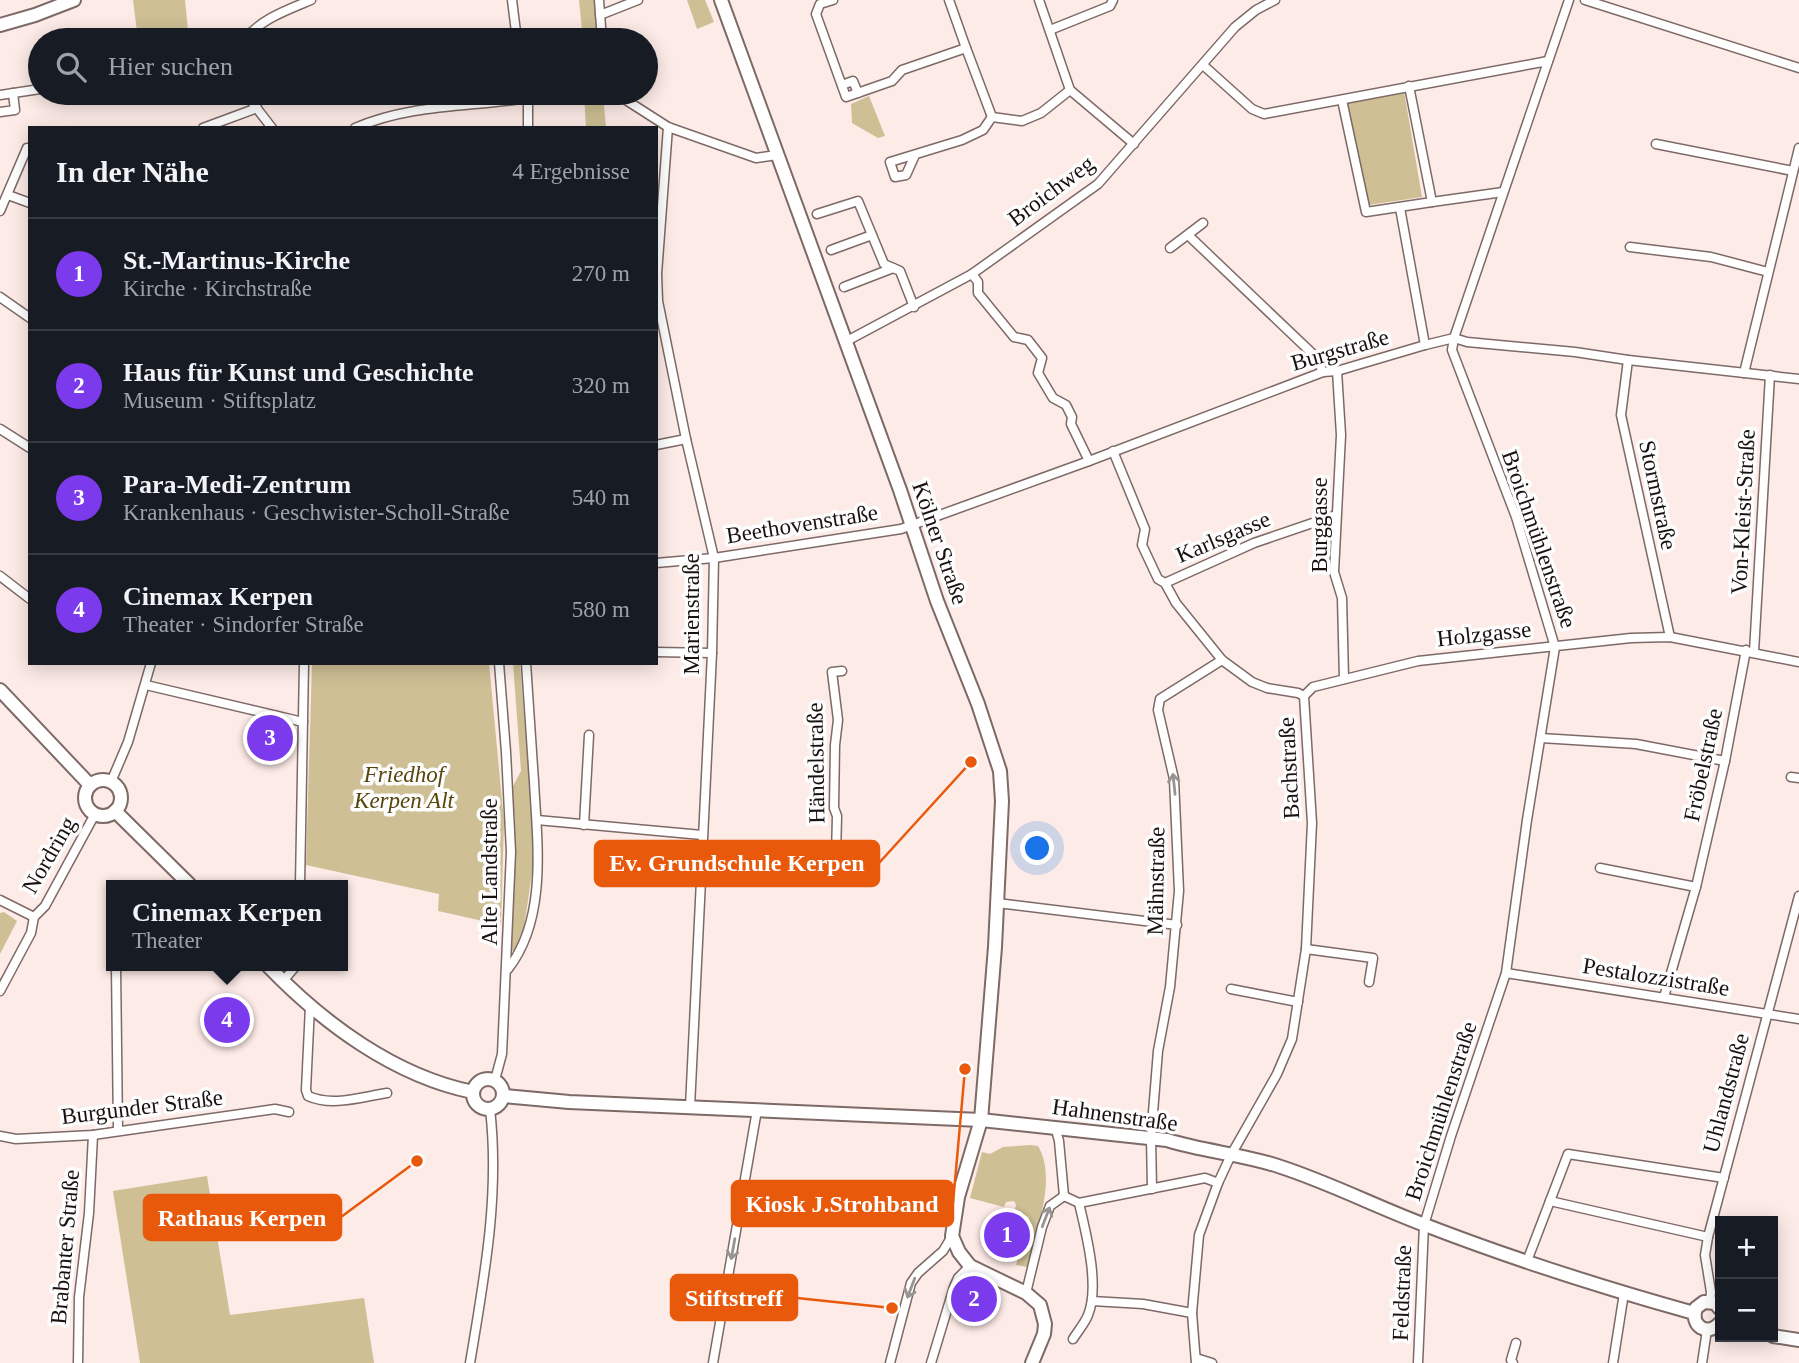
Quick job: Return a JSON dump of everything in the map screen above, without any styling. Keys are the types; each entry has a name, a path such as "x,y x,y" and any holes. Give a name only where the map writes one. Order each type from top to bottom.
{"main road":[{"path":"0,25 74,0"},
{"name":"Kölner Straße","path":"721,0 937,601 978,704 1000,771 1002,801 997,903 981,1120 958,1197 952,1236"},
{"path":"0,690 90,785"},
{"path":"103,779 111,782 119,788 121,800 115,811 102,816 95,814 87,806 85,795 90,785 103,779"},
{"path":"115,811 185,880"},
{"path":"273,971 310,1006 351,1037 397,1063 449,1086 473,1092"},
{"path":"495,1080 502,1087 504,1096 498,1106 491,1109 478,1105 473,1092 481,1081 495,1080"},
{"name":"Hahnenstraße","path":"504,1096 569,1102 981,1120 1167,1140 1196,1149 1231,1154 1282,1167 1424,1225 1624,1293 1694,1313"},
{"path":"952,1236 959,1252 970,1266 1037,1300 1045,1318 1044,1334 1032,1363"},
{"path":"1715,1305 1700,1304 1694,1313 1698,1326 1707,1330 1715,1328"},
{"path":"1778,1336 1799,1340"}],"street":[{"path":"256,28 276,15 311,0"},
{"path":"512,0 516,28"},
{"path":"598,0 601,28"},
{"path":"600,15 638,0"},
{"path":"833,0 818,1 817,14 846,97 892,81 902,70 966,48"},
{"path":"949,0 992,117"},
{"path":"1039,0 1070,90 1134,144"},
{"path":"1050,30 1110,6 1112,0"},
{"name":"Broichweg","path":"845,342 972,274 1098,184 1236,27 1256,10 1275,0"},
{"name":"Broichmühlenstraße","path":"1424,1225 1506,974 1555,647 1516,517 1452,349 1569,0"},
{"path":"1585,0 1799,68"},
{"path":"1203,65 1252,109 1264,114 1548,61"},
{"path":"1409,86 1432,202"},
{"path":"992,117 1022,121 1041,113 1070,90"},
{"path":"0,95 28,91"},
{"path":"0,112 15,110 13,93"},
{"path":"1342,100 1366,212 1503,192"},
{"path":"255,105 270,126"},
{"path":"360,126 380,117 412,110 472,105"},
{"path":"528,105 528,126"},
{"path":"634,105 668,127 756,158 777,155"},
{"path":"208,126 257,108"},
{"path":"915,155 962,140 983,130 992,117"},
{"name":"Marienstraße","path":"658,261 668,127"},
{"path":"1656,144 1793,171"},
{"path":"0,211 28,148"},
{"path":"1744,373 1799,148"},
{"path":"8,195 28,202"},
{"path":"817,214 858,201 884,264 900,271 914,307"},
{"path":"1400,208 1425,345"},
{"path":"1170,248 1203,223"},
{"path":"831,250 872,235"},
{"path":"1188,235 1316,357 1323,372"},
{"path":"1630,247 1711,257 1768,272"},
{"path":"844,288 892,268"},
{"path":"972,274 978,282 978,293 1014,337 1028,340 1042,358 1038,373 1053,398 1066,405 1072,417 1071,424 1089,461"},
{"path":"0,298 28,317"},
{"name":"Marienstraße","path":"658,301 714,558 712,653 690,1107"},
{"name":"Burgstraße","path":"911,524 1089,461 1323,372 1337,371 1454,338 1467,342 1799,379"},
{"name":"Stormstraße","path":"1628,360 1621,415 1670,637"},
{"name":"Burggasse","path":"1337,371 1341,435 1334,572 1342,598 1344,679"},
{"name":"Von-Kleist-Straße","path":"1750,651 1770,375"},
{"path":"0,429 28,447"},
{"path":"658,445 686,439"},
{"name":"Bachstraße","path":"1113,452 1145,529 1142,545 1158,579 1165,583 1176,603 1222,660 1252,682 1266,688 1304,696 1312,823 1306,948 1292,1039 1277,1074 1231,1154 1199,1235 1192,1313 1196,1360"},
{"name":"Karlsgasse","path":"1165,583 1254,543 1336,515"},
{"name":"Beethovenstraße","path":"658,563 714,558 875,533 911,524"},
{"path":"0,576 28,597"},
{"name":"Holzgasse","path":"1304,696 1313,687 1418,661 1631,638 1670,637 1799,662"},
{"name":"Fröbelstraße","path":"1664,997 1696,887 1750,651"},
{"path":"658,652 712,653"},
{"name":"Mähnstraße","path":"1152,1189 1151,1138 1158,1051 1170,987 1179,891 1174,779 1158,710 1160,699 1222,660"},
{"path":"111,782 128,742 151,665"},
{"path":"300,880 304,665"},
{"name":"Alte Landstraße","path":"495,1080 502,1054 511,852 499,665"},
{"path":"507,970 524,944 536,891 539,856 526,665"},
{"name":"Händelstraße","path":"702,845 836,856 835,745 838,720 832,672 842,671"},
{"path":"146,685 303,722"},
{"path":"584,825 589,735"},
{"path":"1541,738 1636,744 1725,761"},
{"name":"Nordring","path":"0,991 31,933 34,917 45,906 95,814"},
{"path":"537,820 702,835"},
{"path":"1600,868 1696,887"},
{"name":"Uhlandstraße","path":"1715,1305 1705,1255 1799,896"},
{"path":"0,900 34,917"},
{"path":"997,903 1177,925"},
{"path":"1306,948 1373,958 1369,982"},
{"path":"116,971 118,1131"},
{"path":"284,981 292,971"},
{"name":"Pestalozzistraße","path":"1506,974 1799,1019"},
{"path":"1231,989 1298,1002"},
{"path":"310,1006 306,1090 308,1096 319,1101 335,1102 387,1093"},
{"path":"470,1363 488,1251 493,1177 491,1109"},
{"name":"Burgunder Straße","path":"0,1136 16,1139 93,1135 275,1110 289,1112"},
{"path":"713,1363 757,1110"},
{"path":"1056,1130 1064,1196"},
{"name":"Brabanter Straße","path":"78,1363 79,1297 89,1213 93,1135"},
{"path":"1527,1261 1568,1154 1724,1178"},
{"path":"1064,1196 1079,1203 1205,1178 1218,1183"},
{"path":"1026,1293 1042,1227 1050,1206 1064,1196"},
{"path":"1550,1200 1709,1237"},
{"path":"1073,1339 1088,1316 1092,1301 1087,1238 1079,1203"},
{"name":"Feldstraße","path":"1418,1363 1424,1225"},
{"path":"890,1363 911,1283 918,1273 943,1251 952,1236"},
{"path":"931,1363 954,1287 958,1278 970,1266"},
{"path":"1613,1363 1624,1293"},
{"path":"1092,1301 1143,1304 1192,1313"},
{"path":"1702,1363 1707,1330"},
{"path":"1513,1363 1511,1360 1516,1343"},
{"path":"1196,1360 1212,1363"}],"green space":[{"path":"133,0 185,0 188,28 136,28"},
{"path":"579,0 595,0 598,28 582,28"},
{"path":"687,0 705,0 714,22 697,29"},
{"path":"1404,91 1422,197 1362,206 1341,103"},
{"path":"869,96 885,136 878,138 852,123 851,104"},
{"path":"585,105 604,105 606,126 586,126"},
{"name":"Friedhof Kerpen Alt","path":"312,665 489,665 504,822 501,925 438,911 439,894 306,865"},
{"path":"513,665 520,665 535,852 524,928 514,953 510,947 515,824 512,788 521,771"},
{"path":"4,912 17,921 0,954 0,913"},
{"path":"1038,1146 1044,1159 1046,1174 1043,1206 1027,1267 1016,1265 1018,1258 1022,1256 1029,1217 1014,1214 1014,1201 1006,1202 1004,1207 970,1198 982,1152 990,1154 1003,1147"},
{"path":"207,1176 230,1315 364,1298 374,1363 140,1363 113,1191"}],"place":[{"name":"Para-Medi-Zentrum","path":"270,738"},
{"name":"Ev. Grundschule Kerpen","path":"971,762"},
{"name":"Cinemax Kerpen","path":"227,1020"},
{"name":"Kiosk J.Strohband","path":"965,1069"},
{"name":"Rathaus Kerpen","path":"417,1161"},
{"name":"St.-Martinus-Kirche","path":"1007,1235"},
{"name":"Haus für Kunst und Geschichte","path":"974,1299"},
{"name":"Stiftstreff","path":"892,1308"}]}
